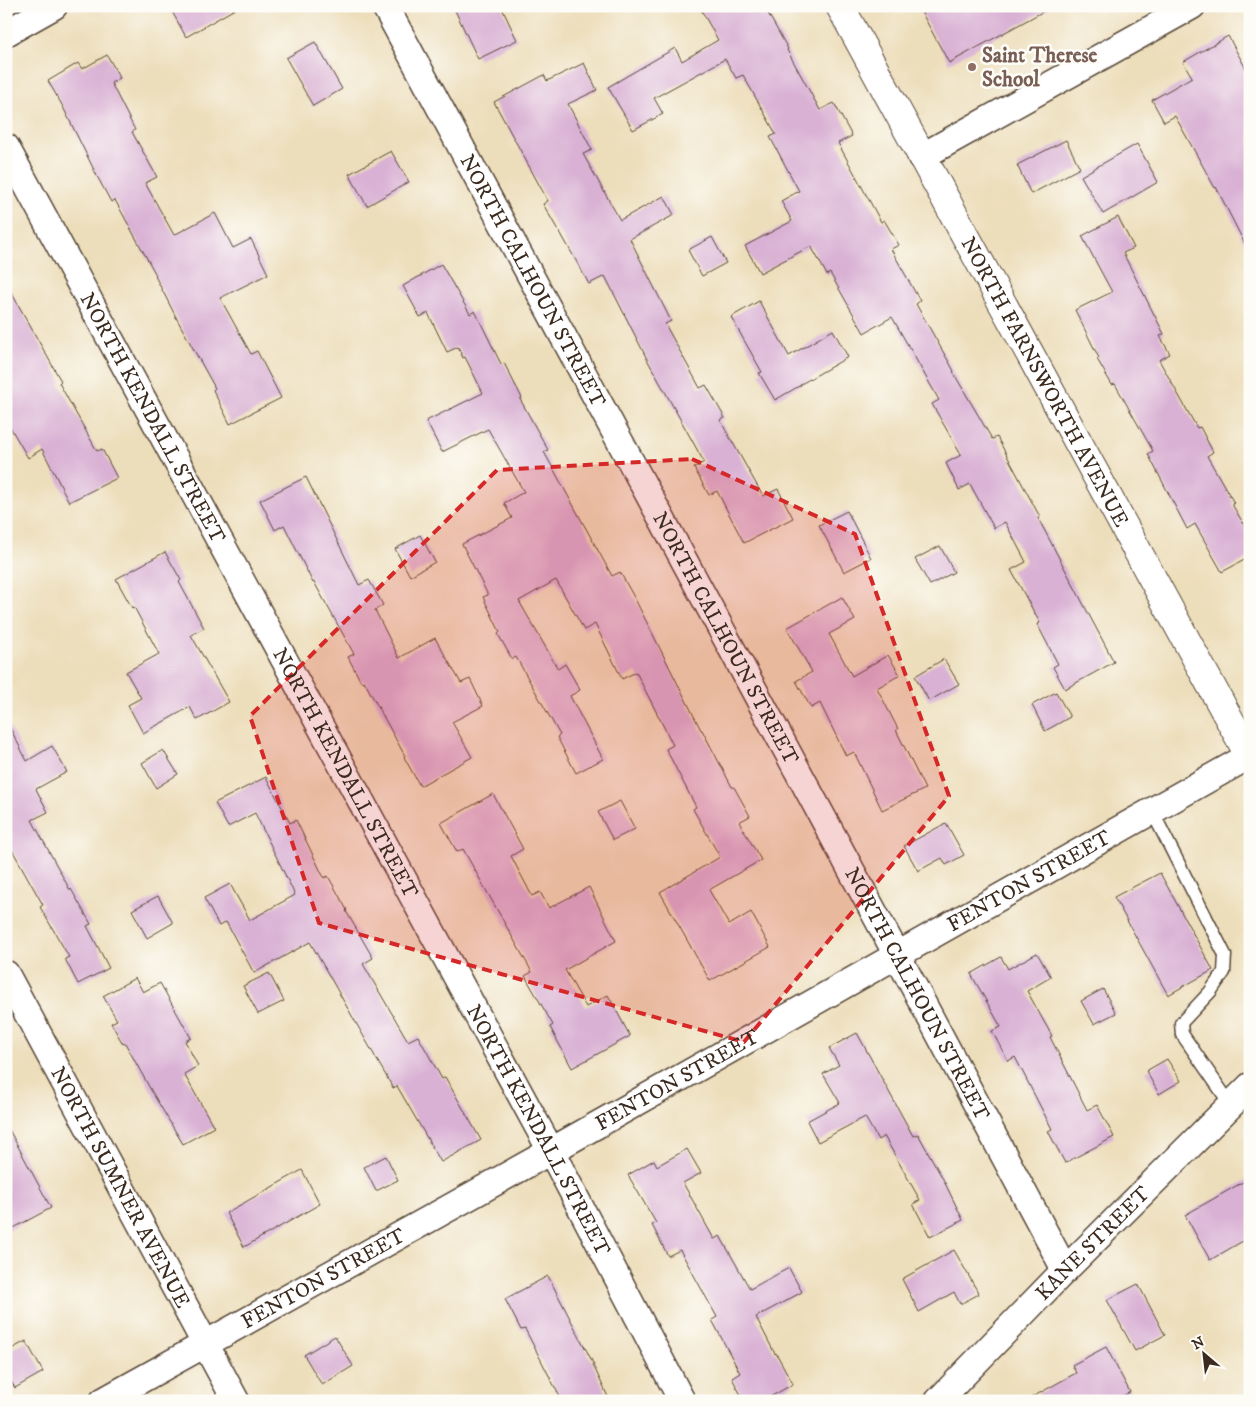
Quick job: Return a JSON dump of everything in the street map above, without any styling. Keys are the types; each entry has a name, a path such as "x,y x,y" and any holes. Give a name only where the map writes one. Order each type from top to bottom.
{"main road":[{"name":"NORTH FARNSWORTH AVENUE","path":"840,6 1250,756"}],"street":[{"path":"6,33 54,6"},
{"name":"NORTH CALHOUN STREET","path":"385,6 1065,1270"},
{"path":"921,157 1192,6"},
{"name":"NORTH KENDALL STREET","path":"6,147 551,1151 682,1401"},
{"name":"FENTON STREET","path":"103,1401 551,1151 1250,756"},
{"name":"NORTH SUMNER AVENUE","path":"6,974 236,1401"},
{"name":"KANE STREET","path":"938,1401 1065,1270 1250,1086"}],"lane":[{"path":"1152,811 1226,955 1224,972 1210,992 1181,1023 1182,1034 1231,1106"}],"highlighted area":[{"path":"692,459 855,534 949,796 744,1042 319,923 250,716 497,470"}],"building":[{"path":"169,6 240,6 186,37"},
{"path":"453,6 501,6 517,40 478,59"},
{"path":"699,6 764,6 820,110 834,103 852,136 838,143 881,222 884,220 899,245 891,249 920,301 916,304 992,439 997,437 1114,662 1065,689 1053,667 1058,664 1037,624 1040,623 1011,570 1026,562 1005,522 994,528 970,484 959,490 946,463 961,455 932,404 939,400 892,317 864,333 830,273 827,275 811,246 760,273 745,246 792,221 781,201 799,191 770,137 776,134 743,75 736,78 725,59 654,98 663,114 633,130 608,87 675,48 682,61 718,40"},
{"path":"918,6 1053,6 949,63"},
{"path":"1228,36 1250,76 1250,254 1216,187 1175,116 1164,122 1152,100 1192,77 1183,62"},
{"path":"315,42 342,89 313,106 286,58"},
{"path":"107,55 120,78 111,83 135,130 132,132 157,177 145,183 174,235 215,213 233,248 251,239 268,274 220,298 251,354 257,351 281,398 230,424 213,390 215,388 178,321 156,275 115,200 111,202 48,81 78,63 82,69"},
{"path":"584,63 597,90 568,104 592,150 583,154 620,220 664,196 674,215 630,239 671,321 665,324 700,388 706,385 725,418 720,420 763,496 778,489 793,518 744,543 717,491 709,495 694,468 704,462 649,363 605,276 589,284 543,204 548,201 494,102 544,75 547,81"},
{"path":"1066,140 1080,168 1031,194 1017,165"},
{"path":"1137,144 1158,182 1103,214 1081,176"},
{"path":"391,151 409,182 367,206 349,174"},
{"path":"1118,217 1134,248 1123,253 1164,334 1160,336 1170,354 1159,360 1197,428 1200,427 1213,452 1207,456 1250,535 1250,557 1222,572 1195,524 1187,529 1148,454 1153,451 1115,384 1112,385 1097,359 1099,358 1075,310 1112,292 1082,236"},
{"path":"712,237 726,263 702,276 688,250"},
{"path":"441,264 470,314 475,311 501,364 504,363 522,398 520,399 548,450 544,452 612,576 620,572 701,730 750,816 739,822 761,860 709,890 729,925 751,912 770,947 710,981 660,892 720,857 693,809 696,807 666,749 673,745 636,672 622,679 595,624 584,630 556,580 519,601 558,669 565,664 580,690 570,696 603,759 576,773 557,737 560,735 516,657 512,659 498,634 500,632 483,597 488,595 462,544 512,518 504,503 524,492 488,429 442,452 426,421 483,393 458,347 447,352 428,313 420,317 403,286"},
{"path":"6,283 61,381 59,383 97,451 102,449 117,478 69,502 42,449 28,458 6,420"},
{"path":"759,301 789,356 833,330 848,357 775,400 759,373 762,372 731,317"},
{"path":"306,477 359,585 369,580 383,605 375,610 399,658 435,638 461,683 470,679 483,706 452,722 472,757 420,786 364,681 361,682 348,657 354,654 313,583 284,525 275,530 260,500"},
{"path":"847,511 871,558 844,572 819,525"},
{"path":"420,535 435,562 410,576 395,549"},
{"path":"940,546 954,572 930,585 915,559"},
{"path":"165,552 204,628 191,635 229,702 197,720 190,707 143,733 128,705 141,698 126,672 159,654 134,607 132,608 116,579"},
{"path":"842,597 855,620 829,634 852,676 888,655 900,675 877,688 925,789 882,810 854,752 846,756 820,703 811,708 796,681 812,672 787,628"},
{"path":"944,659 959,684 929,701 915,676"},
{"path":"1056,692 1070,717 1045,731 1032,705"},
{"path":"6,720 27,761 52,746 67,772 36,789 48,812 32,820 91,924 87,926 109,968 78,984 65,959 69,957 40,907 43,905 6,839"},
{"path":"163,750 178,774 156,788 142,763"},
{"path":"266,777 290,823 296,820 324,878 328,876 373,958 363,964 408,1041 418,1036 442,1079 445,1077 481,1140 441,1162 397,1086 393,1088 310,942 254,973 226,922 219,926 204,898 230,884 250,920 295,895 255,813 228,827 215,803"},
{"path":"493,794 523,849 511,856 532,896 540,892 549,908 589,887 616,941 565,970 586,1007 608,995 630,1036 572,1068 550,1027 553,1025 525,976 532,972 463,849 457,852 441,823"},
{"path":"620,801 635,829 613,840 598,812"},
{"path":"946,823 964,855 946,865 942,858 918,871 904,846"},
{"path":"1160,873 1213,970 1168,995 1114,897"},
{"path":"158,896 173,923 147,938 132,910"},
{"path":"1037,953 1051,977 1027,991 1052,1036 1050,1037 1087,1110 1097,1105 1114,1137 1065,1163 1048,1131 1052,1129 1015,1057 1008,1061 992,1031 1001,1027 971,974 1001,957 1008,969"},
{"path":"269,973 284,1001 258,1014 243,986"},
{"path":"135,978 143,992 160,983 191,1038 185,1041 198,1066 184,1074 214,1127 183,1144 125,1043 123,1044 111,1023 117,1020 103,996"},
{"path":"1103,989 1116,1013 1094,1024 1081,1001"},
{"path":"857,1033 913,1136 918,1134 963,1220 930,1237 913,1204 920,1200 884,1136 878,1140 865,1117 818,1142 807,1121 840,1103 823,1074 839,1065 829,1048"},
{"path":"1167,1059 1181,1081 1159,1094 1146,1071"},
{"path":"6,1124 51,1208 6,1232"},
{"path":"687,1149 701,1173 683,1183 714,1239 720,1236 750,1289 789,1268 802,1292 756,1317 793,1384 763,1401 744,1401 732,1378 740,1373 712,1320 717,1317 680,1250 668,1256 652,1225 656,1223 628,1175 654,1160 657,1166"},
{"path":"386,1156 398,1180 376,1191 364,1167"},
{"path":"302,1170 320,1204 244,1247 226,1213"},
{"path":"1250,1178 1250,1237 1210,1260 1185,1215"},
{"path":"954,1250 979,1294 960,1304 954,1292 919,1312 902,1279"},
{"path":"548,1276 594,1365 610,1401 562,1401 525,1329 521,1330 505,1299"},
{"path":"1138,1284 1165,1335 1135,1351 1107,1300"},
{"path":"335,1336 353,1366 322,1385 304,1355"},
{"path":"26,1341 43,1372 15,1388 6,1373 6,1352"},
{"path":"1106,1347 1130,1392 1114,1401 1025,1401 1076,1373 1072,1365"}],"place":[{"name":"Saint Therese School","path":"972,67"}]}
